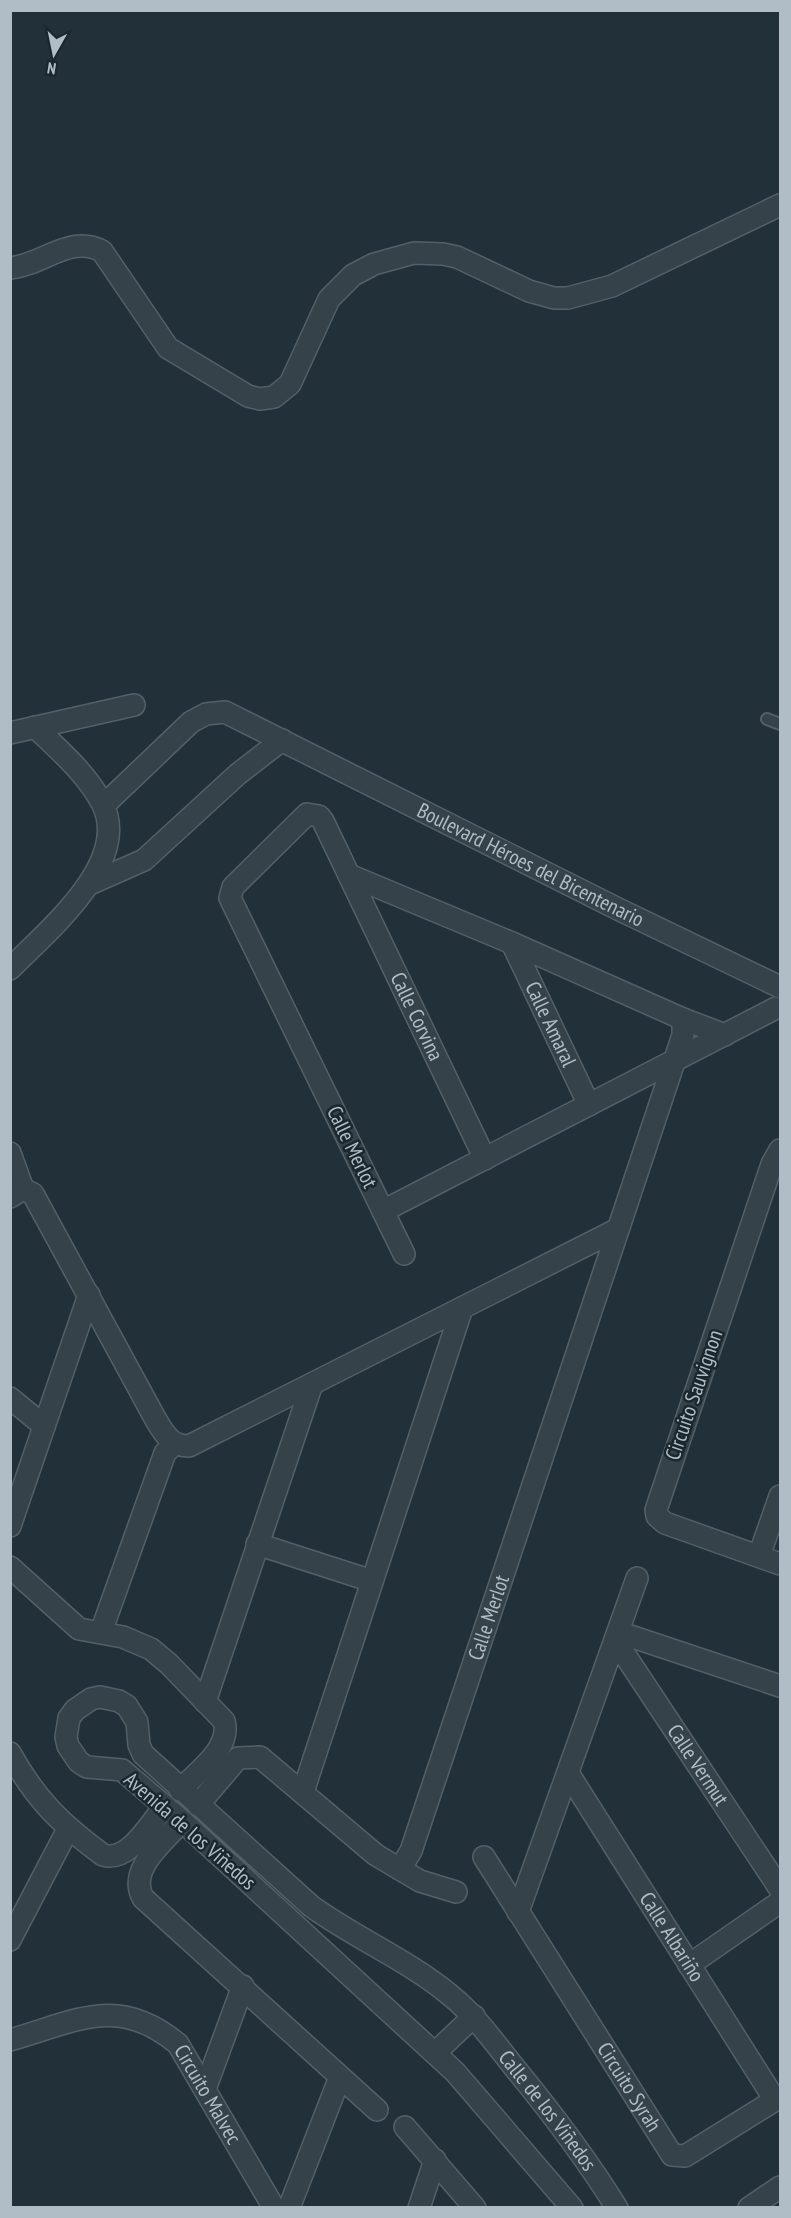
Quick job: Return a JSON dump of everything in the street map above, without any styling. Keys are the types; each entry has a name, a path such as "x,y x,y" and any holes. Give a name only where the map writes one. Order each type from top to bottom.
{"street":[{"path":"10,267 30,265 77,244 102,251 168,348 248,396 267,399 284,392 290,384 328,299 353,275 374,264 414,253 443,254 544,296 576,297 612,286 780,205"},
{"path":"10,734 134,705"},
{"name":"Boulevard Héroes del Bicentenario","path":"104,805 191,722 206,714 225,712 618,909 780,987"},
{"path":"10,969 92,883 104,859 108,824 104,805 84,775 35,727"},
{"path":"92,883 144,860 238,774 282,740"},
{"name":"Calle Corvina","path":"313,814 322,821 349,875 485,1159"},
{"name":"Calle Merlot","path":"313,814 302,818 233,887 230,898 383,1211 776,1008"},
{"path":"349,875 512,942 683,1019 725,1035"},
{"name":"Calle Amaral","path":"512,942 589,1105"},
{"path":"675,1061 683,1035 683,1019"},
{"name":"Calle Merlot","path":"400,1869 411,1851 675,1061"},
{"path":"637,1080 653,1094 658,1110"},
{"name":"Circuito Sauvignon","path":"780,1150 772,1164 656,1510 657,1516 666,1523 780,1564"},
{"path":"10,1153 17,1193 33,1194 156,1420 174,1444 189,1446 618,1228"},
{"path":"383,1211 404,1254"},
{"path":"585,1245 600,1260 604,1271"},
{"path":"10,1526 89,1295"},
{"path":"303,1792 462,1308"},
{"path":"205,1702 312,1384"},
{"path":"10,1398 44,1426"},
{"path":"101,1632 165,1453 174,1444"},
{"path":"759,1556 780,1496"},
{"path":"257,1544 372,1581"},
{"path":"10,1567 78,1629 123,1637 151,1649 169,1664 224,1721 226,1731 221,1746 180,1790"},
{"path":"518,1912 637,1578"},
{"path":"616,1636 780,1686"},
{"name":"Calle Vermut","path":"616,1636 780,1889"},
{"name":"Avenida de los Viñedos","path":"435,2053 182,1821 122,1770 87,1767 79,1762 72,1755 66,1737 69,1718 75,1710 91,1699 100,1697 110,1698 127,1706 137,1722 139,1745 143,1754 180,1790 311,1906 340,1928 428,1978 474,2016"},
{"path":"10,1753 17,1772 40,1801 68,1829 103,1855 125,1854 165,1806"},
{"path":"198,1805 238,1758 253,1755 267,1760 364,1846 420,1881 456,1892"},
{"name":"Calle Albariño","path":"568,1773 689,1965 778,2098"},
{"path":"182,1821 141,1870 140,1891 143,1898 243,1986 377,2110"},
{"path":"10,1940 68,1829"},
{"name":"Circuito Syrah","path":"484,1857 672,2155 685,2156 778,2098"},
{"path":"689,1965 780,1902"},
{"path":"205,2089 243,1986"},
{"name":"Circuito Malvec","path":"10,2040 111,2013 128,2015 161,2029 178,2044 274,2208"},
{"path":"435,2053 474,2016"},
{"name":"Calle de los Viñedos","path":"474,2016 566,2132 617,2208"},
{"name":"Calle de los Viñedos","path":"435,2053 486,2105 572,2208"},
{"path":"289,2208 340,2077"},
{"path":"405,2127 475,2208"},
{"path":"419,2208 435,2160"},
{"path":"749,2208 780,2187"}],"lane":[{"path":"767,719 780,724"}]}
